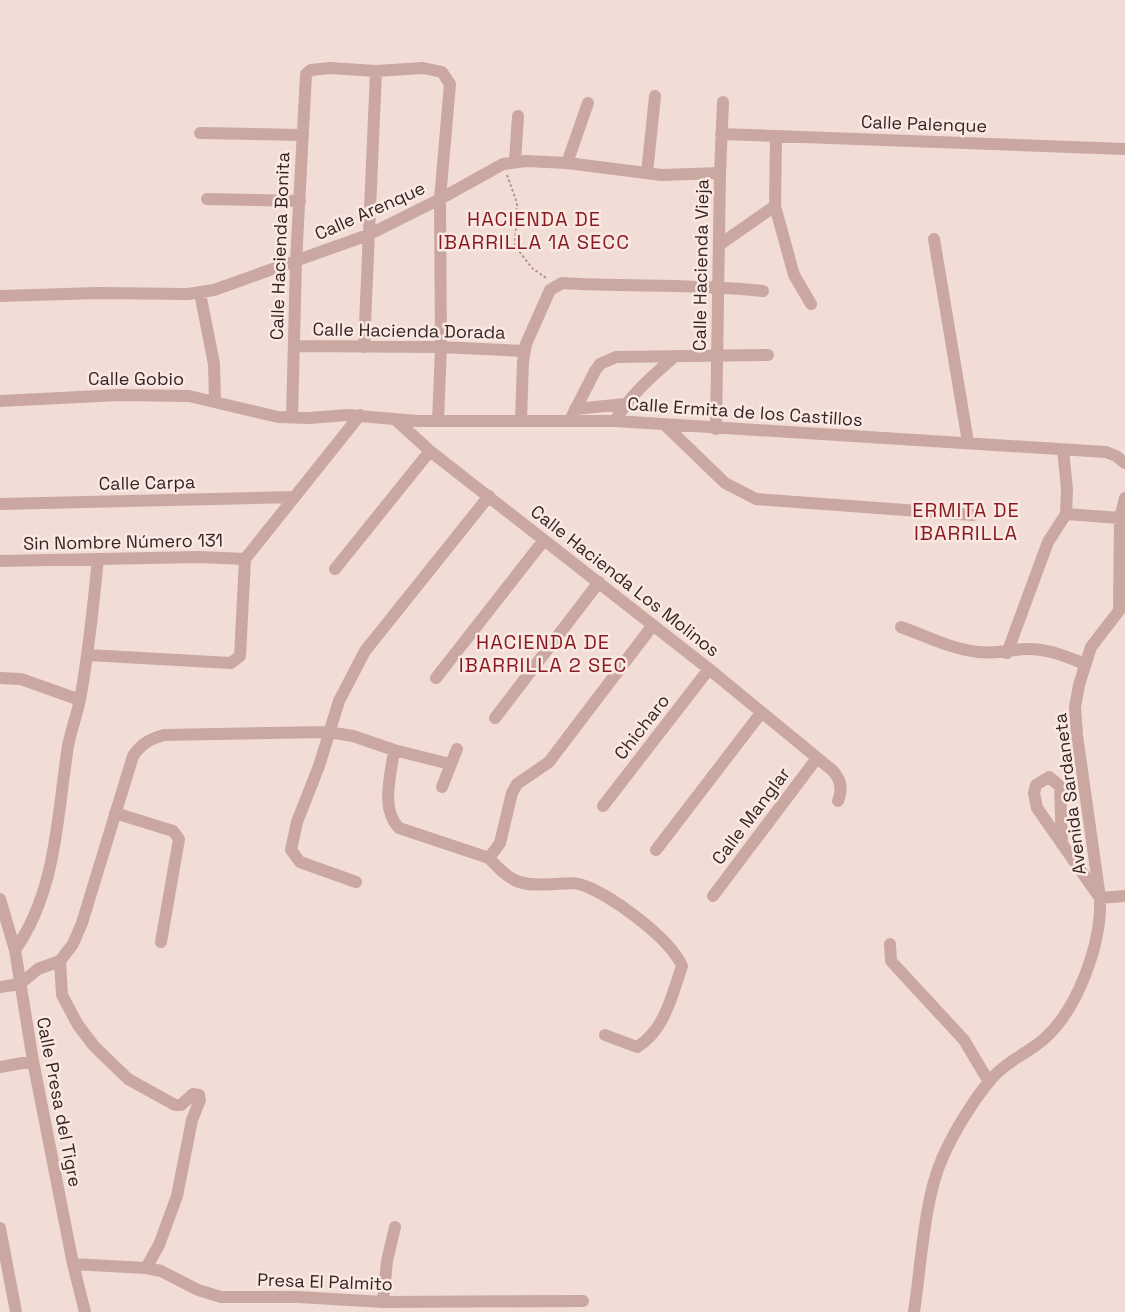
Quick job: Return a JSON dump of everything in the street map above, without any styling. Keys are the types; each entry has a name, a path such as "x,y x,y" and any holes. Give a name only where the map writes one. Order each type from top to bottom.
{"street":[{"name":"Calle Hacienda Bonita","path":"292,417 301,135 306,77 311,70 330,68 376,71"},
{"path":"364,347 376,71 423,68 442,72 450,84 450,101 440,199 441,347 438,421"},
{"path":"647,173 655,96"},
{"name":"Calle Hacienda Vieja","path":"716,428 723,102"},
{"path":"567,163 588,103"},
{"path":"518,116 509,163 567,163 647,173 682,175 720,173"},
{"path":"200,134 301,135"},
{"name":"Calle Palenque","path":"721,134 1125,149"},
{"path":"776,136 775,206 794,275 811,304"},
{"name":"Calle Arenque","path":"0,296 200,293 296,262 368,235 509,163"},
{"path":"207,199 300,201"},
{"path":"719,245 775,206"},
{"path":"934,239 968,442"},
{"path":"521,420 524,351 547,296 555,286 562,283 623,287 719,286 763,291"},
{"path":"200,293 214,364 215,402"},
{"name":"Calle Hacienda Dorada","path":"294,346 441,347 524,351"},
{"path":"572,414 600,364 616,357 674,358 768,355"},
{"path":"615,421 625,404 674,358"},
{"name":"Calle Gobio","path":"0,401 160,394 189,396 264,415 292,417 360,415"},
{"path":"572,414 625,404"},
{"name":"Calle Ermita de los Castillos","path":"360,415 396,420 438,421 521,420 572,414 665,426 968,442 1106,452 1125,462"},
{"path":"88,655 232,662 240,656 245,559 360,415"},
{"name":"Calle Hacienda Los Molinos","path":"396,420 430,450 709,669 832,770 837,775 841,787 838,801"},
{"path":"665,426 724,483 756,499 973,515"},
{"path":"335,569 430,450"},
{"path":"1007,653 1048,542 1066,514 1067,489 1063,450"},
{"path":"356,882 300,862 291,850 297,822 319,766 328,732 339,701 360,659 489,496"},
{"name":"Calle Carpa","path":"0,504 294,497"},
{"path":"1122,607 1120,518 1125,498"},
{"path":"1066,514 1120,518"},
{"path":"436,678 544,540"},
{"name":"Sin Nombre Número 131","path":"0,561 198,557 245,559"},
{"path":"15,950 31,924 46,882 61,804 69,744 80,700 88,655 98,559"},
{"path":"495,718 599,582"},
{"name":"Avenida Sardaneta","path":"914,1312 932,1190 942,1159 989,1082 1006,1064 1042,1041 1060,1020 1073,999 1093,954 1101,920 1100,898 1077,735 1076,707 1085,664 1091,646 1122,607"},
{"path":"489,858 500,843 512,793 517,784 549,762 653,625"},
{"path":"901,627 959,649 1007,653 1024,649 1040,650 1056,653 1085,664"},
{"name":"Chicharo","path":"603,806 709,669"},
{"path":"0,678 21,679 80,700"},
{"path":"656,850 761,713"},
{"path":"0,987 20,984 38,969 60,961 73,944 82,923 133,756 140,746 150,739 164,735 328,732 353,736 394,750 450,764"},
{"path":"442,787 457,749"},
{"path":"394,750 388,804 393,822 399,828 489,858 513,881 535,885 577,883 590,888 624,907 677,955 682,966 665,1017 647,1041 637,1047 605,1035"},
{"name":"Calle Manglar","path":"713,896 817,758"},
{"path":"115,813 173,831 179,839 161,942"},
{"path":"1062,844 1100,898 1121,897"},
{"name":"Calle Presa del Tigre","path":"0,899 15,950 33,1061 73,1264 85,1312"},
{"path":"890,944 891,960 964,1040 989,1082"},
{"path":"60,961 62,995 78,1025 94,1046 114,1066 128,1079 175,1105 181,1105 193,1094 199,1096 200,1100 192,1120 177,1196 158,1245 146,1268"},
{"path":"0,1067 33,1061"},
{"path":"383,1302 387,1261 395,1227"},
{"path":"0,1228 16,1312"},
{"name":"Presa El Palmito","path":"73,1264 146,1268 161,1271 198,1290 221,1298 298,1297 383,1302 583,1301"}],"path":[{"path":"509,163 517,203 515,246 532,268 555,286"}],"district":[{"name":"HACIENDA DE IBARRILLA 1A SECC","path":"534,230"},
{"name":"ERMITA DE IBARRILLA","path":"966,522"},
{"name":"HACIENDA DE IBARRILLA 2 SEC","path":"543,654"}]}
